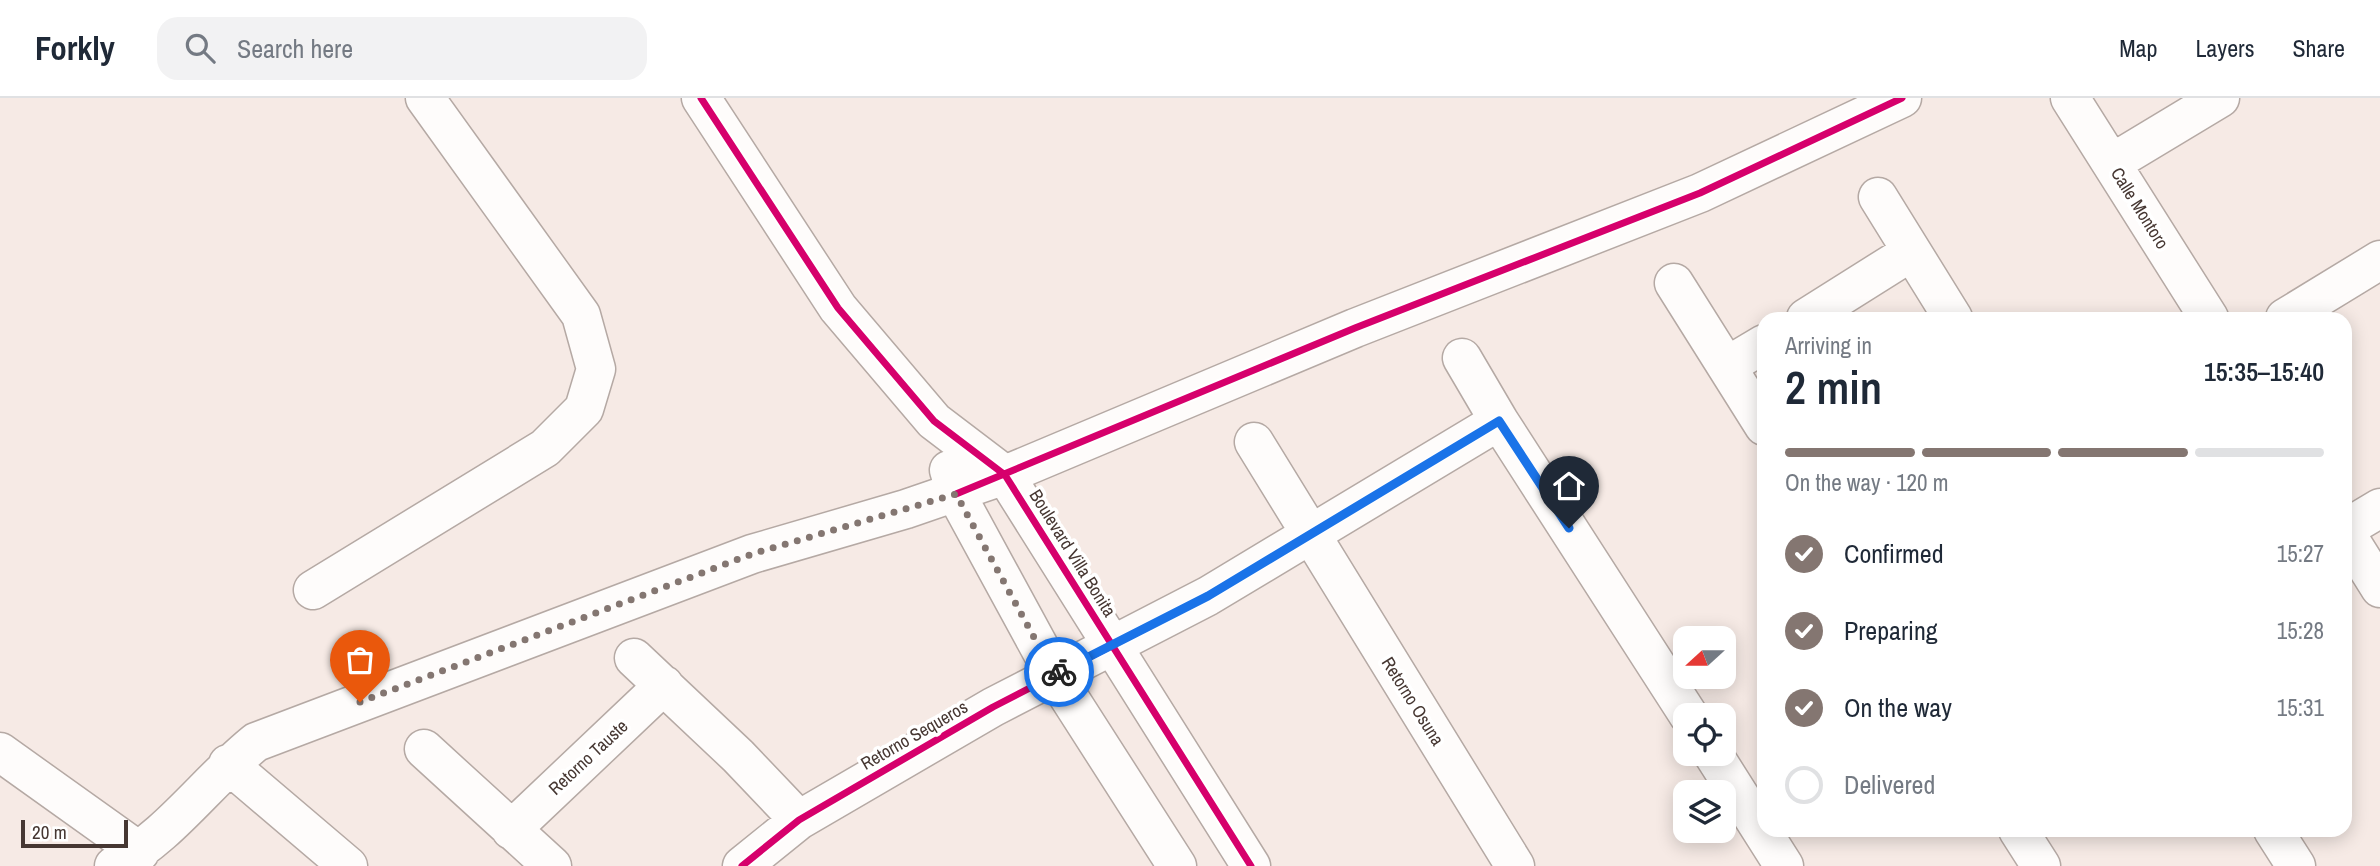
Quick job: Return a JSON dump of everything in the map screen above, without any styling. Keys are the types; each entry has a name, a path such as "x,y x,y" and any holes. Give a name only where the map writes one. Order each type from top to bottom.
{"street":[{"path":"313,590 545,448 584,409 596,369 581,315 425,98"},
{"path":"701,98 838,308 934,421 956,494 1054,674 1161,861"},
{"path":"0,752 127,859 192,806 228,764 256,742 752,554 956,494 1005,475 1355,328 1700,193 1902,98"},
{"name":"Calle Montoro","path":"2070,98 2205,312"},
{"path":"2112,163 2220,98"},
{"path":"1878,197 1949,312"},
{"path":"1816,312 1911,252"},
{"path":"2295,312 2380,260"},
{"path":"1674,283 1757,415"},
{"path":"1727,366 1757,348"},
{"path":"1462,358 1499,421 1681,703"},
{"name":"Boulevard Villa Bonita","path":"934,421 1005,475 1251,866"},
{"path":"1111,646 1208,596 1499,421"},
{"name":"Retorno Osuna","path":"1254,442 1515,866"},
{"path":"2352,526 2380,508"},
{"path":"2352,542 2380,588"},
{"name":"Retorno Sequeros","path":"742,866 799,820 1054,674 1111,646"},
{"path":"634,658 799,820"},
{"name":"Retorno Tauste","path":"511,830 664,685"},
{"path":"424,748 552,866"},
{"path":"228,764 348,866"},
{"path":"1721,766 1757,823"},
{"path":"1766,837 1784,866"},
{"path":"2022,837 2041,866"},
{"path":"2278,837 2297,866"}],"cycle path":[{"path":"701,98 838,308 934,421 1005,475 1251,866"},
{"path":"956,494 1355,328 1700,193 1902,98"},
{"path":"742,866 799,820 993,707 1208,596 1499,421"}],"way so far":[{"path":"360,702 752,554 956,494 1054,674 1059,672"}],"route":[{"path":"1059,672 1208,596 1499,421 1569,528"}]}
